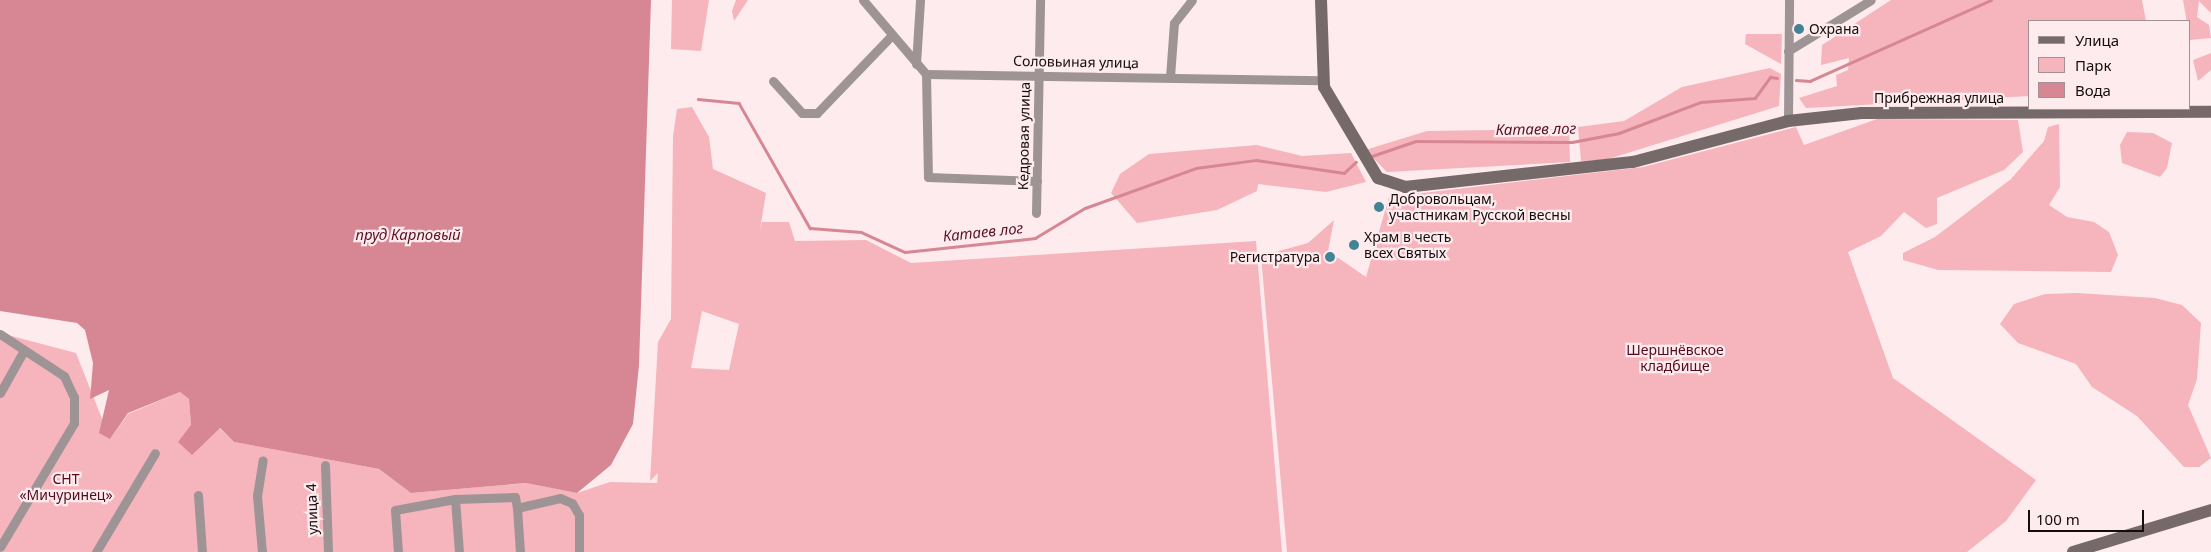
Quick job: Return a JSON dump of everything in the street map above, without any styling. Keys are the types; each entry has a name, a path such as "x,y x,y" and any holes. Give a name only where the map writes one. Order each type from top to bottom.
{"street":[{"path":"864,0 891,36 926,74 928,177 1037,181"},
{"path":"916,64 920,0"},
{"name":"Кедровая улица","path":"1036,213 1040,0"},
{"path":"1170,77 1174,23 1192,0"},
{"path":"1321,0 1322,80"},
{"path":"1788,121 1789,0"},
{"path":"1788,51 1870,0"},
{"path":"773,81 802,113 812,114 822,109 891,36"},
{"name":"Соловьиная улица","path":"926,74 1038,74 1322,80"},
{"name":"Прибрежная улица","path":"1322,80 1374,172 1385,183 1405,187 1633,162 1788,121 1862,113 2211,112"},
{"path":"0,334 18,343 23,352 64,376 74,397 70,427 0,547"},
{"path":"0,393 23,352"},
{"path":"96,552 155,453"},
{"path":"262,552 257,496 263,460"},
{"name":"улица 4","path":"325,465 328,552"},
{"path":"198,495 202,552"},
{"path":"398,552 395,510 455,499 514,497 520,552"},
{"path":"516,508 560,498 572,503 579,515 579,552"},
{"path":"455,499 459,552"},
{"path":"2073,552 2211,510"}],"green space":[{"path":"672,0 709,0 701,51 671,49"},
{"path":"736,0 748,0 734,21 732,11"},
{"path":"1891,0 2142,0 2146,20 2028,20 2028,96 1806,108 1799,98 1837,86 1836,75 1848,70 1849,58 1821,65 1822,45"},
{"path":"2183,0 2211,0 2211,13 2199,1 2197,17 2209,25 2211,38 2191,40 2191,20 2186,20"},
{"path":"1746,34 1782,34 1781,64 1745,44"},
{"path":"2211,53 2211,70 2198,81 2193,60"},
{"path":"1770,68 1781,74 1779,106 1605,160 1581,161 1578,127 1624,121 1682,87"},
{"name":"СНТ «Мичуринец»","path":"692,107 709,137 713,169 766,193 760,230 762,222 789,222 795,241 866,240 911,263 1256,241 1282,552 0,552 0,333 76,353 110,439 128,414 180,392 189,399 191,425 219,428 234,442 379,469 411,493 527,483 577,493 610,482 657,483 658,473 650,481 658,342 671,319 673,136 677,109","holes":["702,311 739,324 729,370 691,368"]},
{"name":"Шершнёвское кладбище","path":"1877,119 2018,120 2023,152 2004,170 1937,198 1937,224 1926,228 1904,212 1881,236 1848,252 1893,378 2036,480 2006,521 1967,552 1287,552 1261,256 1308,243 1334,220 1328,251 1366,277 1389,197 1643,167 1796,127 1804,145"},
{"path":"2059,124 2060,187 2049,205 2067,217 2094,222 2109,232 2118,255 2111,272 1938,270 1903,260 1903,253 1935,237 2011,179 2044,141 2048,127"},
{"path":"1569,129 1570,162 1387,172 1365,150 1427,131"},
{"path":"2127,132 2153,133 2172,143 2167,168 2160,177 2122,163 2120,145"},
{"path":"1257,145 1302,156 1351,153 1366,182 1326,192 1258,184 1257,191 1217,210 1137,223 1111,193 1120,174 1149,154"},
{"path":"2077,293 2155,298 2182,305 2201,323 2197,379 2188,405 2211,458 2199,467 2184,467 2137,416 2092,387 2076,364 2018,343 2000,324 2014,304 2045,294"}],"water":[{"name":"пруд Карповый","path":"0,0 651,0 639,365 633,424 611,465 577,493 526,483 411,493 379,469 234,442 220,428 192,455 178,442 191,425 189,399 180,392 128,413 110,439 99,433 109,390 90,399 93,363 85,330 77,323 0,311"}],"waterway":[{"name":"Катаев лог","path":"1796,80 1810,81 1991,0"},
{"name":"Катаев лог","path":"1372,156 1416,141 1572,142 1619,133 1701,102 1755,98 1770,77 1777,78"},
{"name":"Катаев лог","path":"698,99 739,103 810,228 861,232 905,252 1035,238 1085,208 1196,168 1256,160 1344,173 1356,162"}],"place":[{"name":"Охрана","path":"1799,29"},
{"name":"Добровольцам, участникам Русской весны","path":"1379,207"},
{"name":"Храм в честь всех Святых","path":"1354,245"},
{"name":"Регистратура","path":"1330,257"}]}
